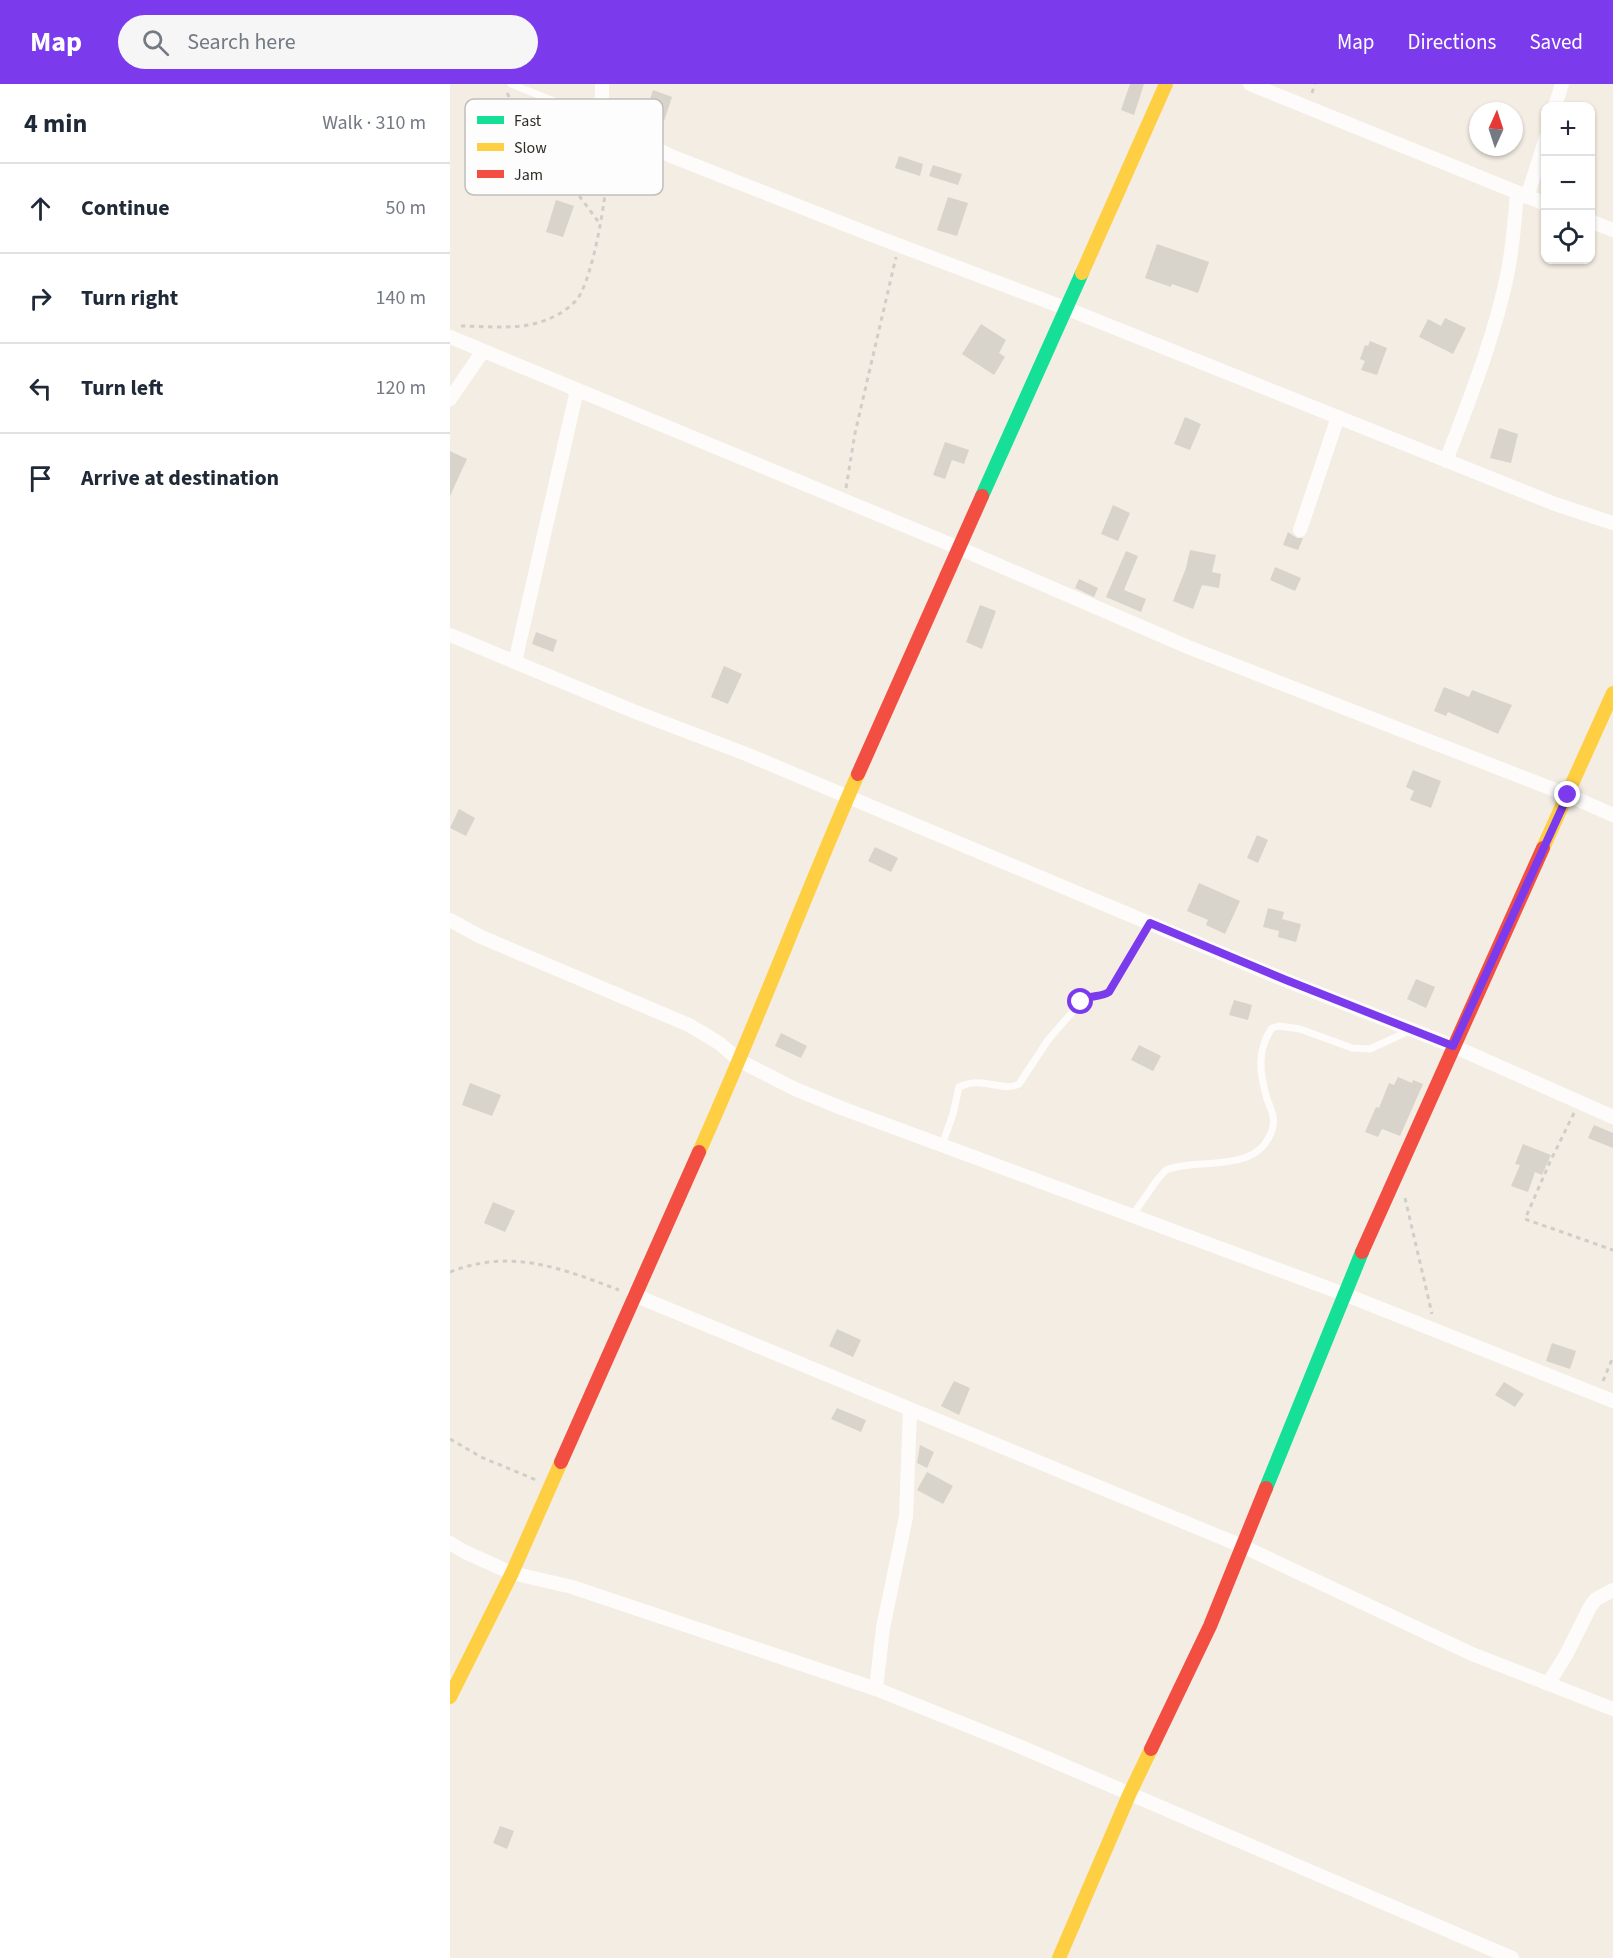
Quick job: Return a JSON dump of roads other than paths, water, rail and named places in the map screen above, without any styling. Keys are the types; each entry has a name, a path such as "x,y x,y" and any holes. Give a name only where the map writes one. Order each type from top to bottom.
{"street":[{"path":"601,99 602,84"},
{"path":"450,1697 512,1573 740,1061 816,869 1166,84"},
{"path":"1250,84 1541,202"},
{"path":"1556,102 1562,84"},
{"path":"1446,461 1482,366 1502,299 1522,195 1541,148"},
{"path":"663,152 1065,308 1555,504 1613,523"},
{"path":"1595,223 1613,230"},
{"path":"450,337 959,548 1188,647 1568,795 1613,815"},
{"path":"450,399 483,351"},
{"path":"515,662 577,390"},
{"path":"1300,530 1338,417"},
{"path":"450,635 850,796 1286,980 1453,1046 1613,1116"},
{"path":"1059,1958 1130,1795 1210,1626 1344,1294 1397,1172 1613,693"},
{"path":"450,920 479,936 689,1025 719,1043 740,1061 795,1089 1344,1294 1613,1401"},
{"path":"634,1295 1242,1546 1472,1654 1613,1709"},
{"path":"876,1689 883,1628 906,1517 910,1410"},
{"path":"450,1543 512,1573 572,1587 876,1689 1021,1747 1512,1958"},
{"path":"1548,1684 1566,1655 1590,1607 1596,1599 1613,1590"}],"lane":[{"path":"512,84 549,99"},
{"path":"942,1145 953,1114 959,1087 976,1082 1011,1087 1019,1084 1048,1040 1081,1002 1087,997 1104,995 1109,992 1150,923"},
{"path":"1132,1216 1166,1170 1230,1162 1246,1157 1267,1141 1274,1121 1262,1076 1261,1058 1263,1042 1272,1028 1291,1027 1323,1036 1352,1048 1370,1049 1411,1029"}]}
